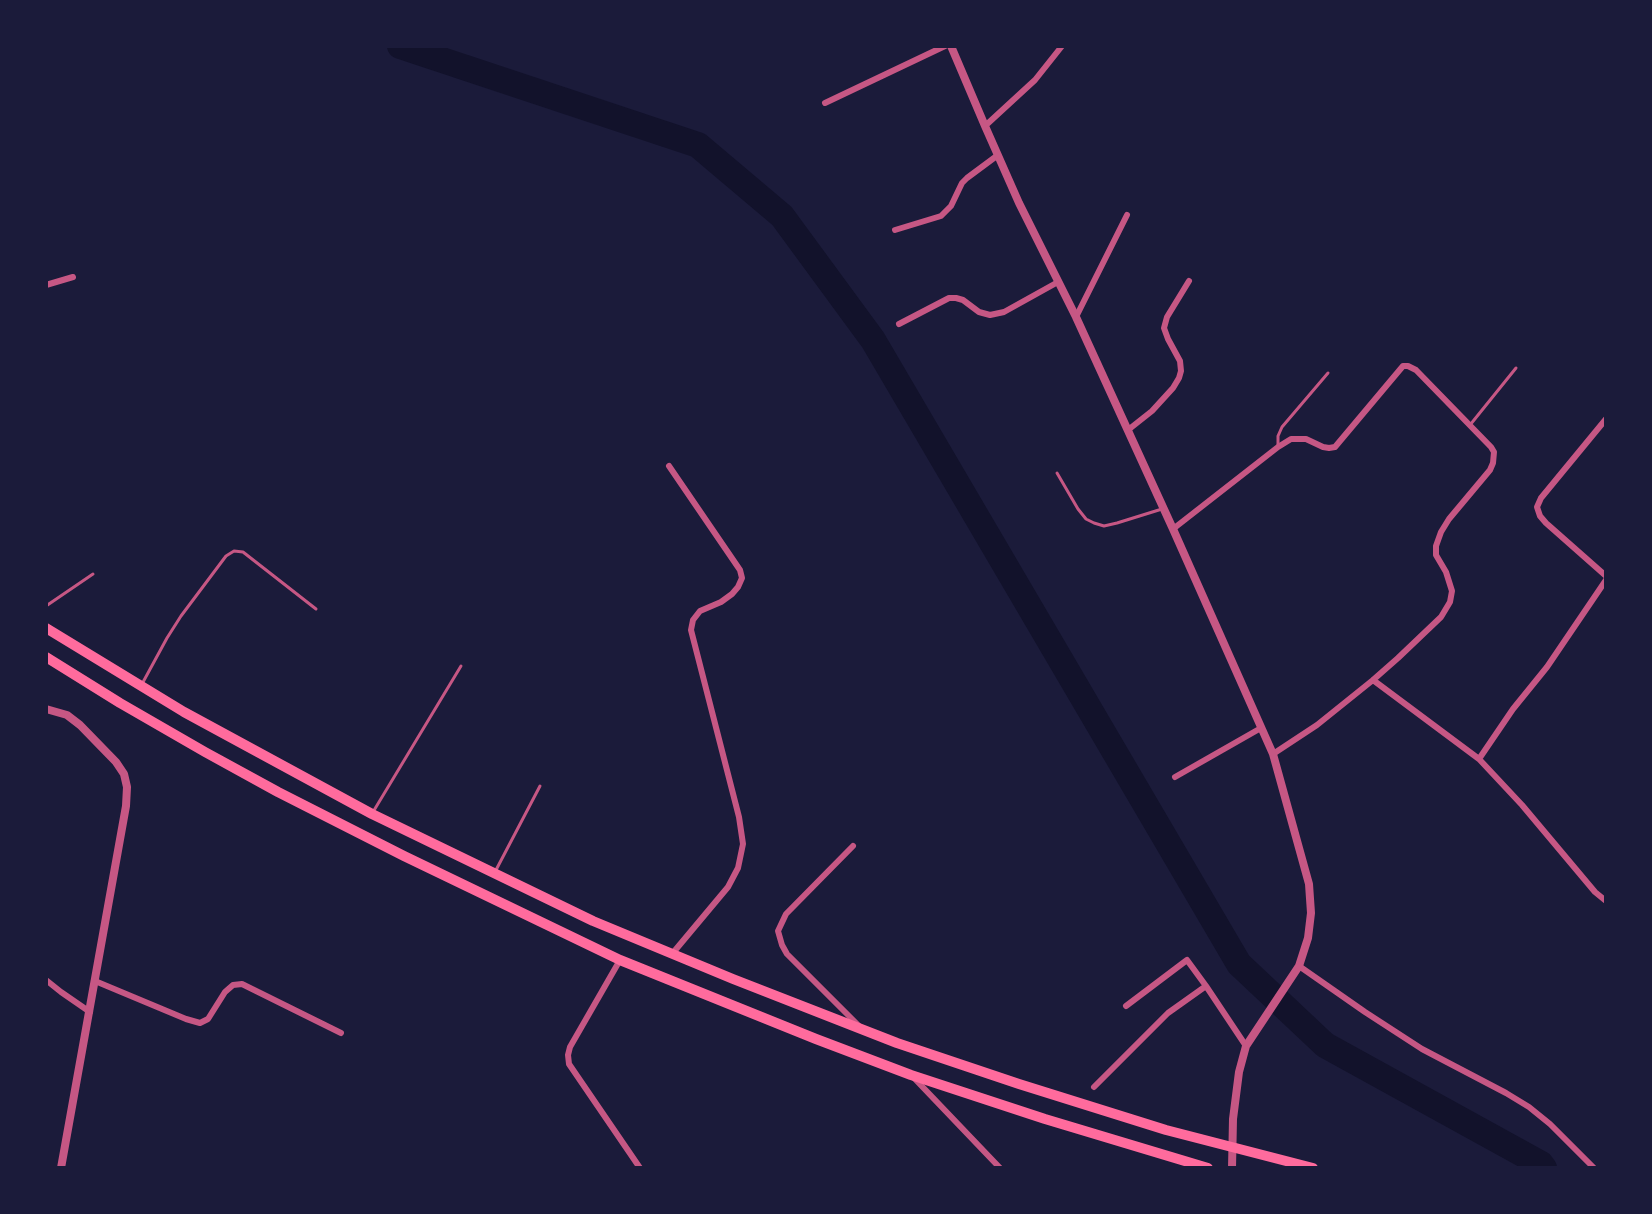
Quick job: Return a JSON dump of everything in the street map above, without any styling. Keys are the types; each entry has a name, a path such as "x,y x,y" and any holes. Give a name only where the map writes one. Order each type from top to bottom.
{"highway":[{"path":"46,628 184,712 372,814 593,921 865,1031 1166,1130 1312,1167"},
{"path":"46,657 158,725 278,792 404,856 620,960 911,1075 1045,1119 1208,1167"}],"street":[{"path":"825,103 945,46"},
{"path":"985,126 1035,80 1062,46"},
{"path":"955,49 998,155 1164,508 1273,754 1310,884 1311,913 1308,938 1299,966 1246,1046 1236,1090 1232,1167"},
{"path":"895,230 941,216 951,206 962,183 998,155"},
{"path":"1076,317 1127,215"},
{"path":"46,285 73,277"},
{"path":"1128,430 1152,411 1179,378 1180,361 1164,328 1167,317 1189,281"},
{"path":"899,324 949,298 963,300 979,312 990,315 1004,312 1058,282"},
{"path":"1173,529 1291,439 1313,441 1323,447 1335,447 1403,366 1416,370 1491,447 1495,457 1490,470 1449,519 1441,531 1436,546 1436,555 1450,582 1452,591 1450,602 1441,617 1373,680 1317,724 1273,754"},
{"path":"1479,759 1513,709 1547,667 1605,578 1546,523 1537,507 1540,498 1605,419"},
{"path":"669,466 740,570 742,578 732,594 721,602 700,611 693,620 691,630 739,817 743,844 738,868 728,886 672,954"},
{"path":"1373,680 1479,759 1522,805 1605,902"},
{"path":"48,711 67,715 80,725 116,762 124,774 127,787 126,806 62,1167"},
{"path":"1175,777 1261,728"},
{"path":"853,846 786,914 778,931 787,954 865,1031"},
{"path":"620,960 570,1047 568,1055 569,1064 640,1167"},
{"path":"1126,1005 1187,960 1246,1046"},
{"path":"1299,966 1422,1049 1529,1107 1594,1167"},
{"path":"46,980 90,1012"},
{"path":"95,981 186,1020 200,1023 208,1019 225,992 233,985 242,984 341,1033"},
{"path":"1095,1087 1168,1013 1206,986"},
{"path":"911,1075 1000,1167"}],"lane":[{"path":"1470,425 1516,368"},
{"path":"1278,447 1278,436 1282,427 1328,373"},
{"path":"1057,473 1078,509 1086,519 1094,523 1104,526 1118,523 1164,508"},
{"path":"141,686 181,616 226,556 234,551 243,552 316,609"},
{"path":"46,606 93,574"},
{"path":"372,814 461,666"},
{"path":"494,874 540,786"}],"waterway":[{"path":"400,46 698,145 782,216 873,340 1239,964 1325,1045 1541,1164 1544,1168"}]}
